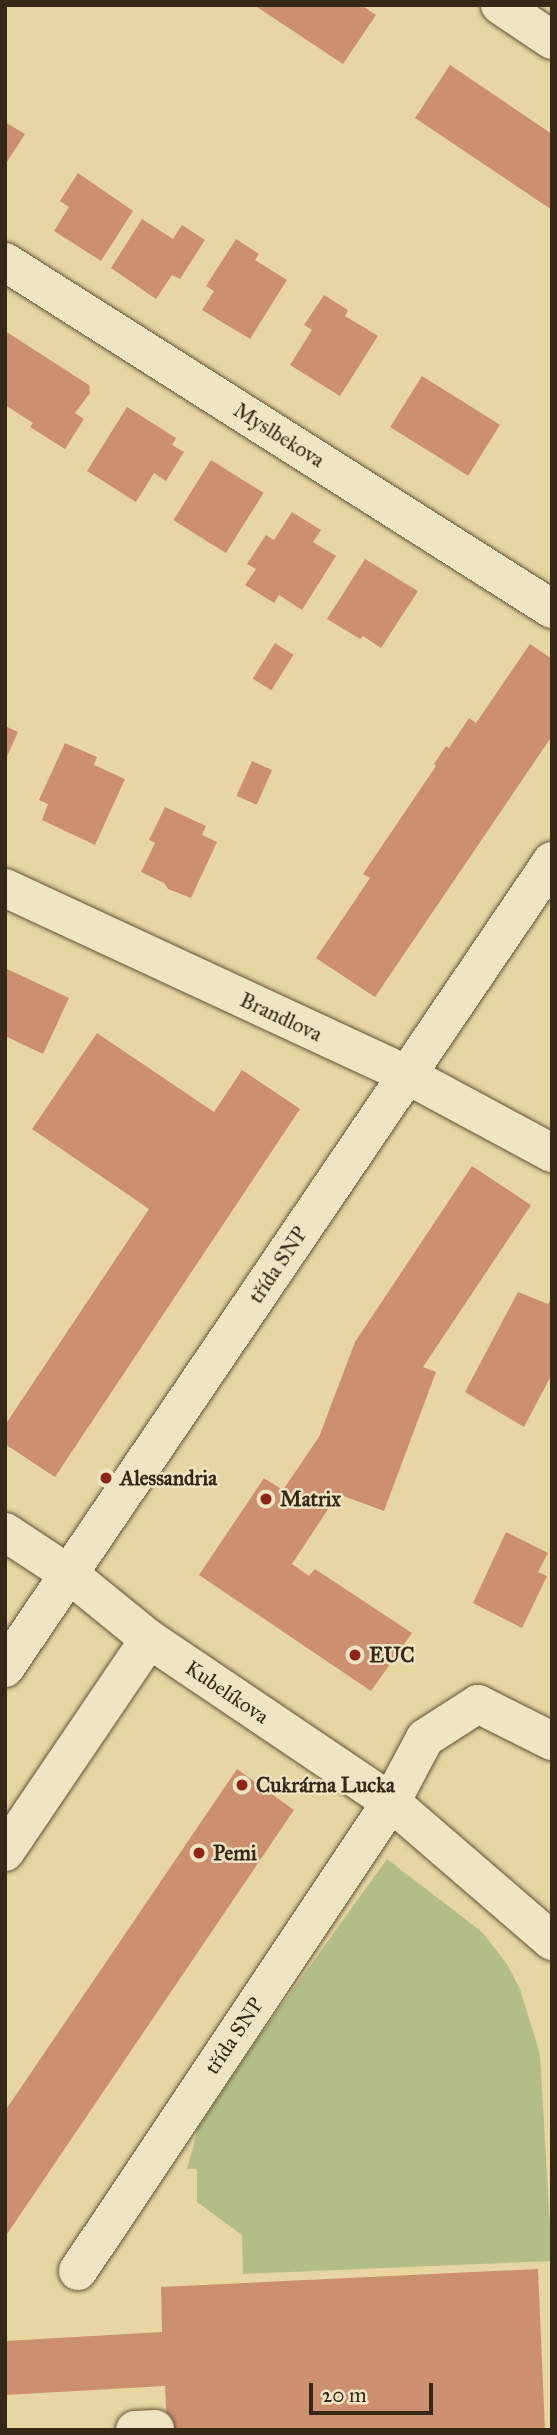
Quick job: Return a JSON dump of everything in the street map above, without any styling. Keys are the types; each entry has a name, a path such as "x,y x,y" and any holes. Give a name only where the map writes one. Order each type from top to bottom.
{"street":[{"path":"500,5 552,40"},
{"name":"Myslbekova","path":"5,262 552,609"},
{"name":"třída SNP","path":"5,1668 552,861"},
{"name":"Brandlova","path":"5,888 407,1075 552,1153"},
{"name":"Kubelíkova","path":"5,1532 69,1574 149,1639 391,1802 552,1941"},
{"path":"5,1852 149,1639"},
{"path":"391,1802 425,1738 478,1704 552,1741"},
{"name":"třída SNP","path":"78,2271 391,1802"}],"green space":[{"path":"387,1859 482,1932 507,1964 520,1989 540,2054 552,2261 243,2274 242,2235 197,2202 197,2169 187,2169 198,2128 256,2041"}],"building":[{"path":"254,5 361,5 376,15 343,64"},
{"path":"450,65 552,134 552,210 415,118"},
{"path":"5,122 25,134 5,165"},
{"path":"78,173 133,211 101,261 54,231 69,207 60,201"},
{"path":"142,219 173,239 182,225 205,240 180,279 172,275 156,299 111,268"},
{"path":"236,239 259,254 255,260 287,280 250,339 202,310 214,291 206,286"},
{"path":"324,295 348,310 345,316 378,336 340,396 290,365 312,330 304,325"},
{"path":"5,331 89,385 90,393 75,413 84,419 65,449 30,427 33,423 5,405"},
{"path":"422,376 500,425 468,476 390,427"},
{"path":"127,407 176,438 172,445 184,452 166,481 154,473 136,502 87,471"},
{"path":"211,460 264,493 226,553 173,520"},
{"path":"292,512 321,530 313,542 336,556 302,610 279,595 274,603 245,585 256,569 247,564 266,535 274,540"},
{"path":"365,559 418,591 381,648 327,619"},
{"path":"275,643 294,655 271,690 253,679"},
{"path":"530,644 552,659 552,736 375,997 316,958 370,878 363,874 436,766 434,764 446,746 449,748 469,718 476,723"},
{"path":"5,726 18,732 5,761"},
{"path":"65,743 97,757 94,765 125,779 95,845 42,820 48,804 39,800"},
{"path":"252,761 272,770 257,805 237,796"},
{"path":"165,807 206,826 202,835 217,842 191,898 168,889 164,883 141,872 155,843 149,840"},
{"path":"5,968 69,998 43,1054 5,1036"},
{"path":"97,1033 214,1112 242,1070 300,1109 55,1477 5,1444 5,1425 149,1209 32,1129"},
{"path":"472,1166 531,1205 423,1367 436,1372 384,1511 338,1494 292,1564 309,1576 315,1569 412,1633 371,1691 199,1575 264,1478 283,1490 319,1437 355,1342"},
{"path":"518,1292 548,1304 552,1297 552,1374 524,1427 465,1392"},
{"path":"506,1532 548,1553 538,1572 547,1576 522,1628 473,1603"},
{"path":"237,1769 294,1810 5,2237 5,2111"},
{"path":"538,2269 545,2430 167,2430 165,2386 5,2395 5,2341 162,2332 161,2287"}],"place":[{"name":"Alessandria","path":"106,1478"},
{"name":"Matrix","path":"266,1499"},
{"name":"EUC","path":"355,1655"},
{"name":"Cukrárna Lucka","path":"242,1785"},
{"name":"Pemi","path":"199,1853"}]}
